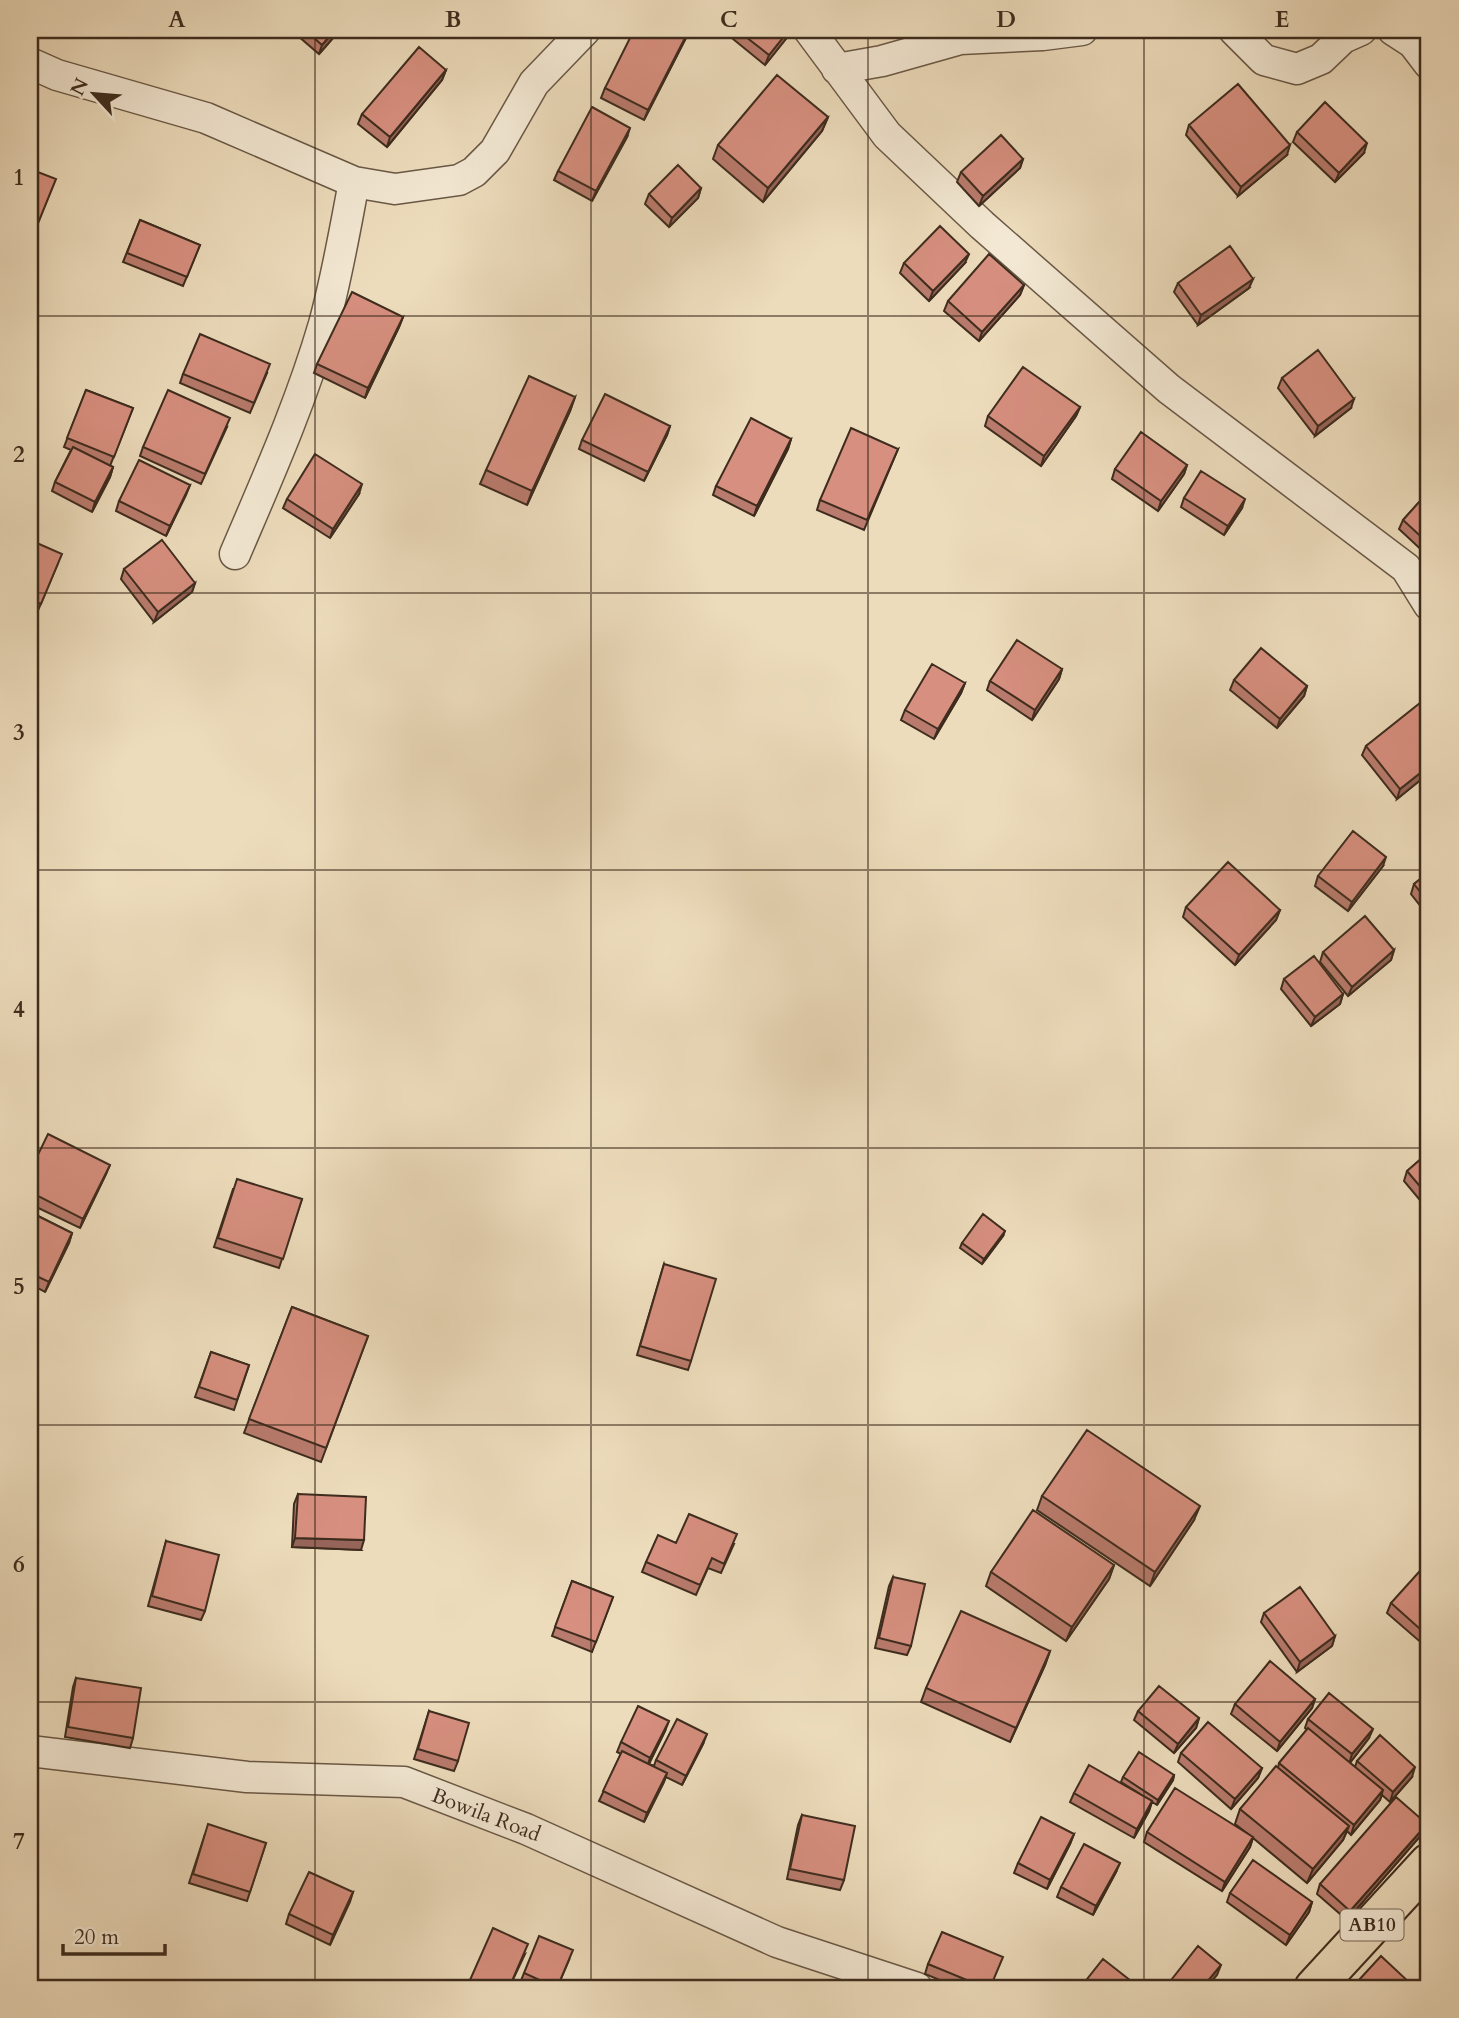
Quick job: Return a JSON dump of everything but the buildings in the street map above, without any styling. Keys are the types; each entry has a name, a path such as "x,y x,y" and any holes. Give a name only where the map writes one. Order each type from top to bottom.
{"main road":[{"name":"AB10","path":"1314,1988 1429,1863"}],"street":[{"path":"30,63 57,75 206,118 354,181 395,189 459,180 474,172 495,150 534,83 584,30"},
{"path":"809,30 887,135 982,225 1169,389 1406,568 1429,605"},
{"path":"837,69 881,61 960,38 1043,35 1082,30"},
{"path":"1234,30 1264,60 1297,69 1321,60 1343,38 1361,30"},
{"path":"1393,30 1413,43 1429,64"},
{"path":"235,554 279,450 323,325 339,264 354,181"},
{"name":"Bowila Road","path":"30,1751 247,1777 404,1783 526,1829 777,1942 917,1988"}]}
